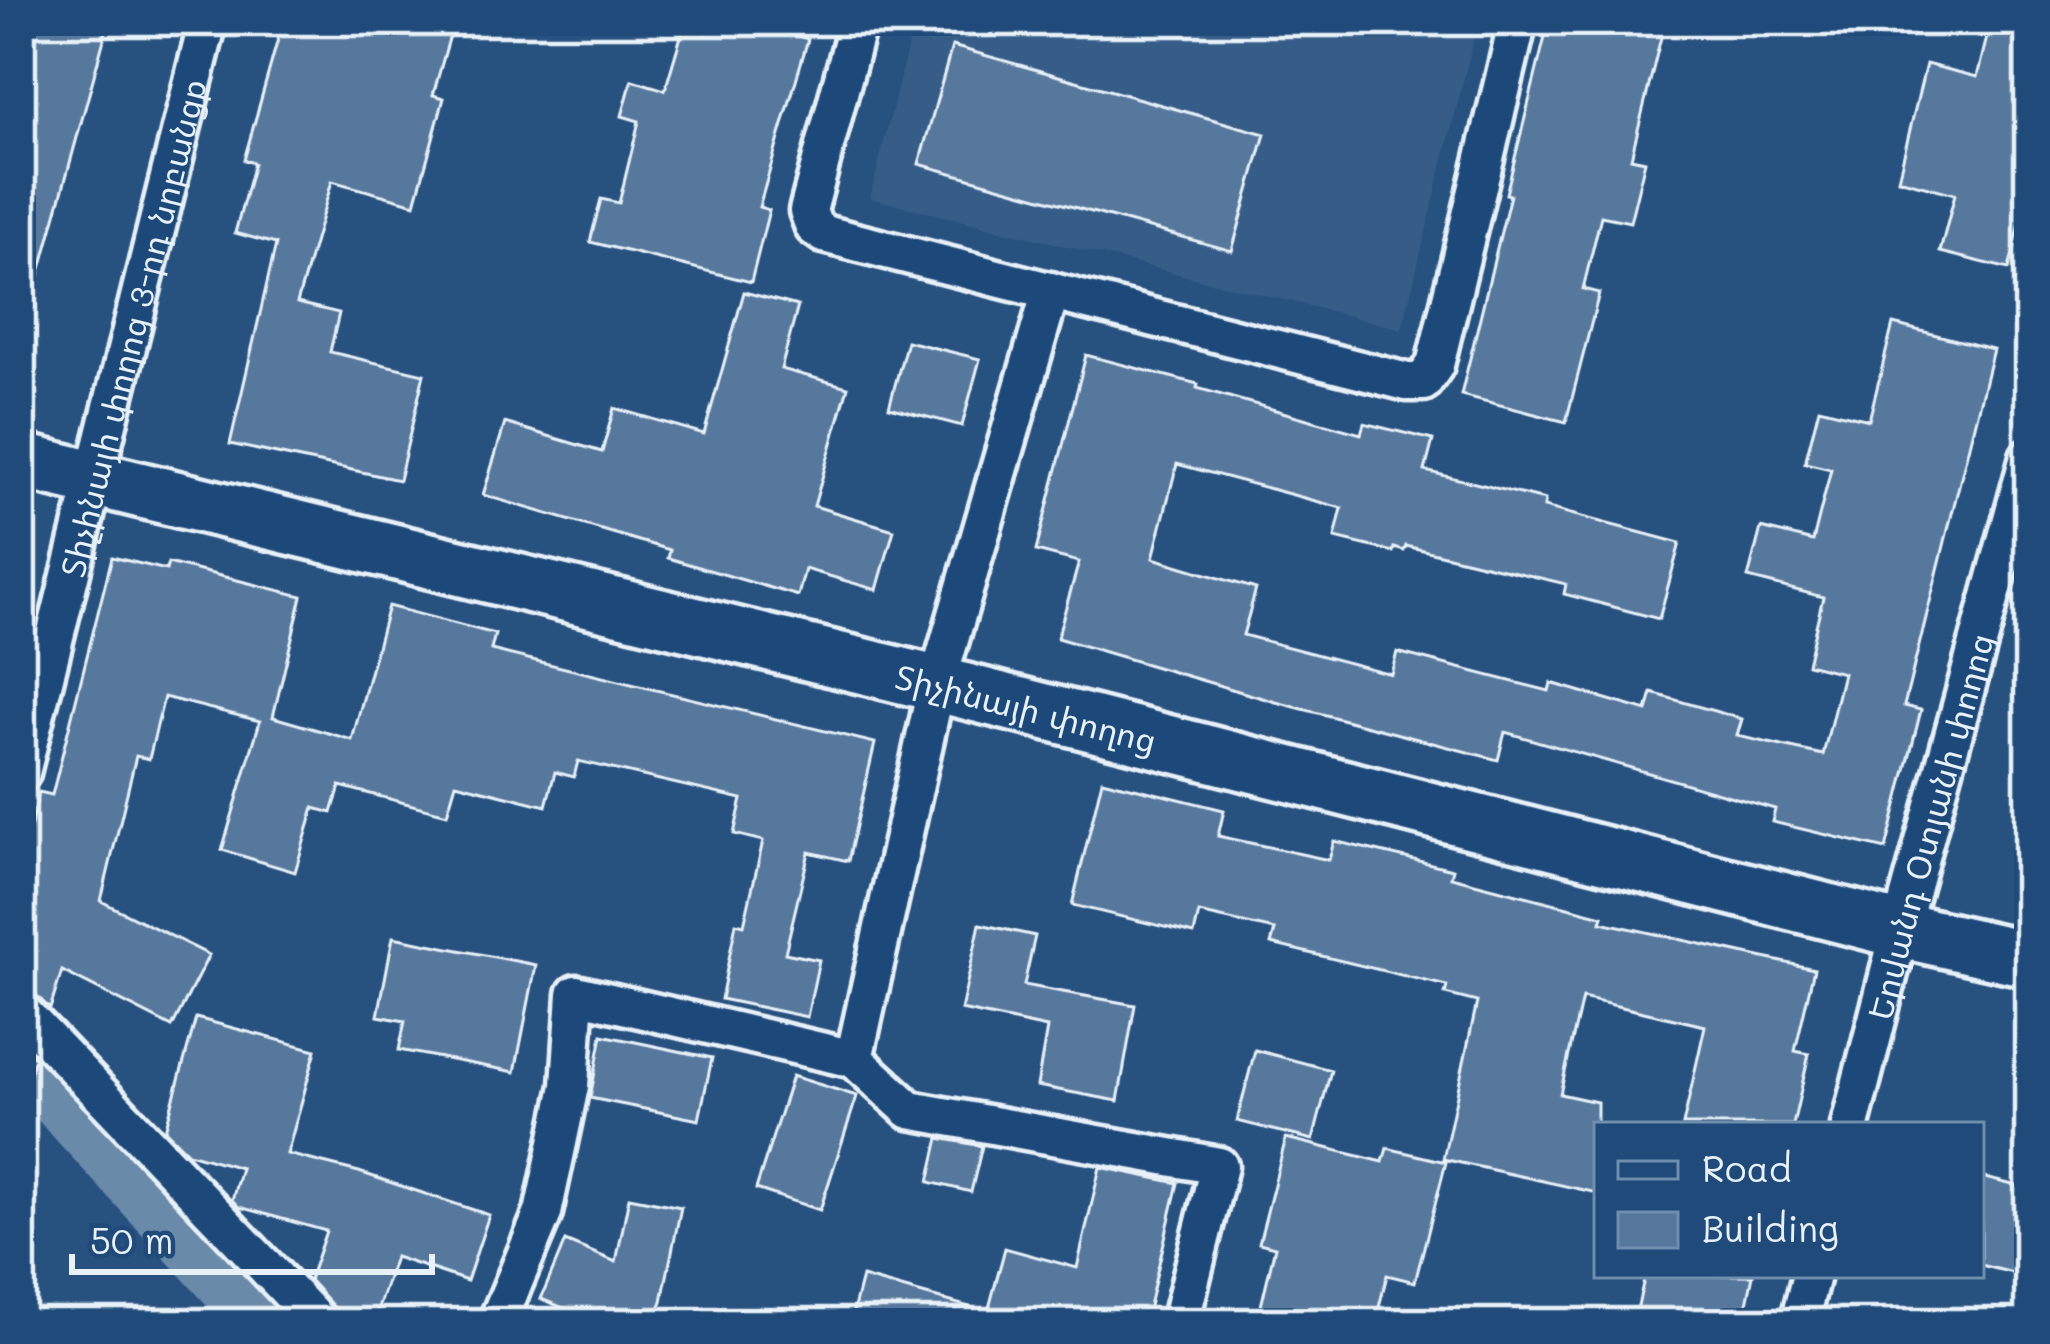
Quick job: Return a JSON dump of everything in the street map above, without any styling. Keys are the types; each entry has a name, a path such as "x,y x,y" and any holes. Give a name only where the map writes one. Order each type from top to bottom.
{"main road":[{"name":"Տիչինայի փողոց","path":"21,461 937,684 2029,959"}],"street":[{"name":"Տիչինայի փողոց 3-րդ նրբանցք","path":"21,773 208,21"},
{"path":"858,21 808,211 814,227 824,234 1407,382 1423,382 1435,365 1518,21"},
{"path":"854,1059 937,684 1051,291"},
{"name":"Երվանդ Օտյանի փողոց","path":"1851,1122 2029,458"},
{"path":"497,1323 543,1213 570,1086 576,994 854,1059 910,1110 1219,1166 1180,1323"},
{"path":"21,1011 319,1323"},
{"path":"1799,1323 1810,1278"}],"shaded area":[{"path":"914,21 1478,21 1402,329 870,198"}],"building":[{"path":"21,21 109,21 34,294 21,292"},
{"path":"283,21 454,21 433,95 444,98 415,204 332,181 297,303 339,313 330,352 424,374 399,480 230,444 276,244 235,233 254,163 244,160"},
{"path":"709,21 746,21 808,39 759,207 769,210 751,282 590,242 601,199 619,203 639,121 622,116 632,80 665,90 684,26 706,33"},
{"path":"1549,21 1665,21 1631,158 1645,161 1630,222 1601,216 1583,289 1599,293 1566,422 1461,395"},
{"path":"1991,21 2029,21 2029,187 2009,269 1940,252 1955,194 1898,179 1926,64 1977,77"},
{"path":"952,46 1265,134 1232,251 919,164"},
{"path":"744,292 798,306 781,369 848,387 814,506 894,530 877,590 805,569 798,596 668,558 670,550 483,495 505,423 602,452 614,408 704,434"},
{"path":"1893,324 1993,349 1904,706 1921,710 1886,849 1772,822 1775,809 1505,732 1498,760 1057,638 1079,562 1036,551 1086,355 1361,434 1364,423 1433,440 1425,471 1545,500 1544,507 1680,543 1659,619 1564,594 1566,584 1406,546 1404,551 1394,548 1393,552 1335,538 1342,508 1177,464 1153,558 1256,589 1243,635 1391,674 1397,652 1549,691 1551,683 1647,711 1652,693 1742,719 1737,736 1823,755 1843,673 1807,664 1823,597 1748,578 1761,528 1813,541 1831,469 1805,463 1819,408 1869,420"},
{"path":"907,341 980,359 962,426 889,407"},
{"path":"112,557 166,570 168,563 302,596 273,717 352,740 388,606 495,634 491,650 875,743 848,861 809,852 785,953 819,960 807,1017 721,999 736,923 744,925 763,841 734,834 742,799 578,761 574,777 555,772 546,806 456,783 447,814 340,786 332,813 314,808 295,872 222,850 260,721 164,697 149,759 136,756 101,901 209,955 172,1027 62,971 50,1009 21,989 21,868 39,792 52,795"},
{"path":"1102,780 1224,810 1218,836 1329,860 1334,841 1453,869 1451,877 1603,916 1601,922 1814,969 1795,1051 1809,1054 1794,1122 1684,1122 1705,1026 1582,998 1560,1094 1597,1102 1594,1192 1443,1159 1477,1002 1445,994 1447,986 1271,944 1275,930 1199,913 1194,934 1072,905"},
{"path":"980,924 1035,936 1024,985 1135,1005 1118,1101 1037,1086 1047,1028 961,1010"},
{"path":"393,937 536,965 515,1072 399,1050 405,1021 378,1016"},
{"path":"196,1018 316,1050 287,1154 489,1215 467,1281 395,1257 373,1323 338,1312 309,1280 326,1231 239,1207 232,1200 241,1168 188,1153 165,1130"},
{"path":"602,1035 712,1058 699,1120 590,1098"},
{"path":"21,1044 35,1058 30,1074 21,1073"},
{"path":"1255,1050 1331,1070 1313,1140 1237,1121"},
{"path":"792,1076 857,1096 820,1210 756,1189"},
{"path":"939,1138 982,1146 971,1192 929,1182"},
{"path":"1286,1138 1383,1162 1387,1148 1446,1162 1415,1282 1387,1275 1375,1323 1257,1323 1275,1247 1259,1243"},
{"path":"1100,1167 1178,1183 1145,1323 985,1323 1005,1248 1077,1268"},
{"path":"1984,1178 2029,1189 2029,1277 1984,1266"},
{"path":"629,1197 681,1207 653,1323 600,1323 541,1299 565,1241 616,1262"},
{"path":"862,1277 984,1311 983,1323 850,1323"},
{"path":"1644,1278 1752,1278 1743,1323 1634,1323"}],"waterway":[{"path":"21,1064 258,1323"}]}
